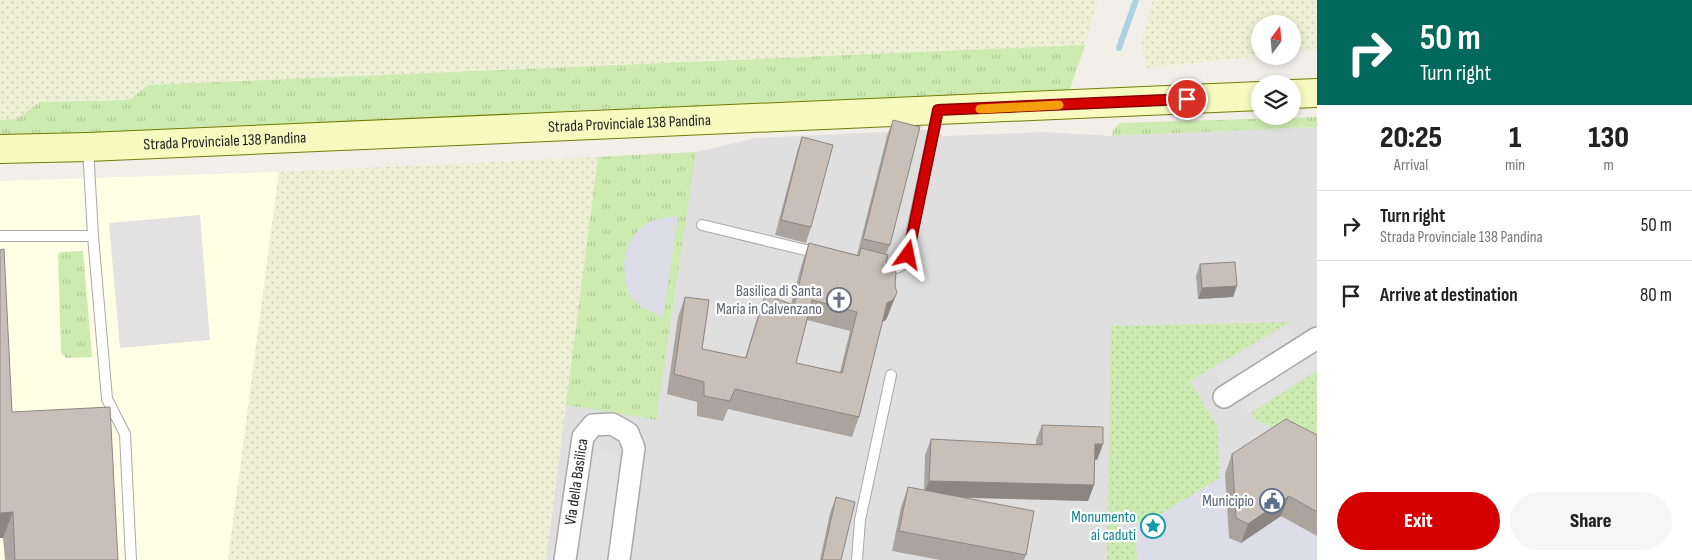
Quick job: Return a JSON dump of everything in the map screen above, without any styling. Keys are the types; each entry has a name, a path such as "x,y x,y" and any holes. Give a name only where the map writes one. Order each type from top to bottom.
{"street":[{"path":"1301,94 1317,93"},
{"name":"Strada Provinciale 138 Pandina","path":"0,149 88,147 1251,96"},
{"path":"1224,397 1317,338"},
{"name":"Via della Basilica","path":"565,560 583,437 593,425 612,424 628,433 634,448 619,560"}],"lane":[{"path":"873,266 891,269 900,268 905,262 938,110"},
{"path":"88,147 93,236 107,399 125,434 131,560"},
{"path":"702,225 826,254"},
{"path":"0,236 93,236"},
{"path":"858,560 860,520 891,375"}],"shaded area":[{"path":"0,0 1098,0 1085,45 148,85 129,100 40,102 17,119 0,120"},
{"path":"1153,0 1317,0 1317,50 1301,52 1301,15 1251,15 1251,57 1147,68 1141,44"},
{"path":"1317,127 1317,560 546,560 598,157 696,152 756,138 926,130 945,136 1044,132 1112,136"},
{"path":"598,157 546,560 228,560 279,172"},
{"path":"279,172 228,560 0,560 0,181"},
{"path":"200,215 210,340 120,348 109,223"},
{"path":"678,216 663,317 642,308 630,296 625,281 624,262 628,245 638,230 649,222"},
{"path":"1288,327 1296,340 1221,384 1214,371"},
{"path":"1317,350 1317,368 1249,413 1243,408 1246,396"},
{"path":"592,446 621,457 607,560 577,560"},
{"path":"1220,478 1317,536 1317,560 1137,560 1136,539 1118,540 1117,525 1146,523"}],"green space":[{"path":"1085,45 1069,92 209,132 0,135 0,120 17,119 40,102 129,100 148,85"},
{"path":"1301,117 1317,117 1317,127 1112,136 1113,130 1120,123 1251,119 1251,125 1301,125"},
{"path":"696,152 656,420 566,405 598,157"},
{"path":"83,251 92,357 66,358 61,353 58,254 61,252"},
{"path":"1290,322 1190,381 1217,426 1220,478 1146,523 1117,525 1118,540 1136,538 1137,560 1107,560 1111,326"},
{"path":"1317,371 1317,444 1278,430 1253,418 1252,412"}],"building":[{"path":"893,120 920,127 890,245 863,239"},
{"path":"802,137 833,145 811,227 781,220"},
{"path":"809,243 859,256 861,248 888,255 886,263 893,267 896,272 895,286 897,293 893,300 887,303 859,417 735,389 730,401 704,396 704,382 674,374 685,297 709,300 702,349 746,358 765,295 794,305","holes":["812,300 857,312 842,373 796,363"]},
{"path":"4,249 12,412 110,407 118,560 15,560 13,512 0,513 0,250"},
{"path":"1235,262 1237,286 1202,288 1200,264"},
{"name":"Municipio","path":"1286,419 1317,435 1317,512 1289,496 1248,524 1236,518 1232,454"},
{"path":"1042,425 1103,427 1103,444 1095,444 1094,485 929,481 931,439 1042,445"},
{"path":"908,487 1034,511 1026,555 899,531"},
{"path":"836,497 855,502 841,560 822,560"}],"waterway":[{"path":"1119,48 1136,0"}],"slow traffic":[{"path":"980,109 1059,105"}],"place":[{"name":"Basilica di Santa Maria in Calvenzano","path":"839,300"},
{"name":"Municipio","path":"1272,501"},
{"name":"Monumento ai caduti","path":"1153,526"}],"route":[{"path":"908,255 938,110 1187,99"}]}
